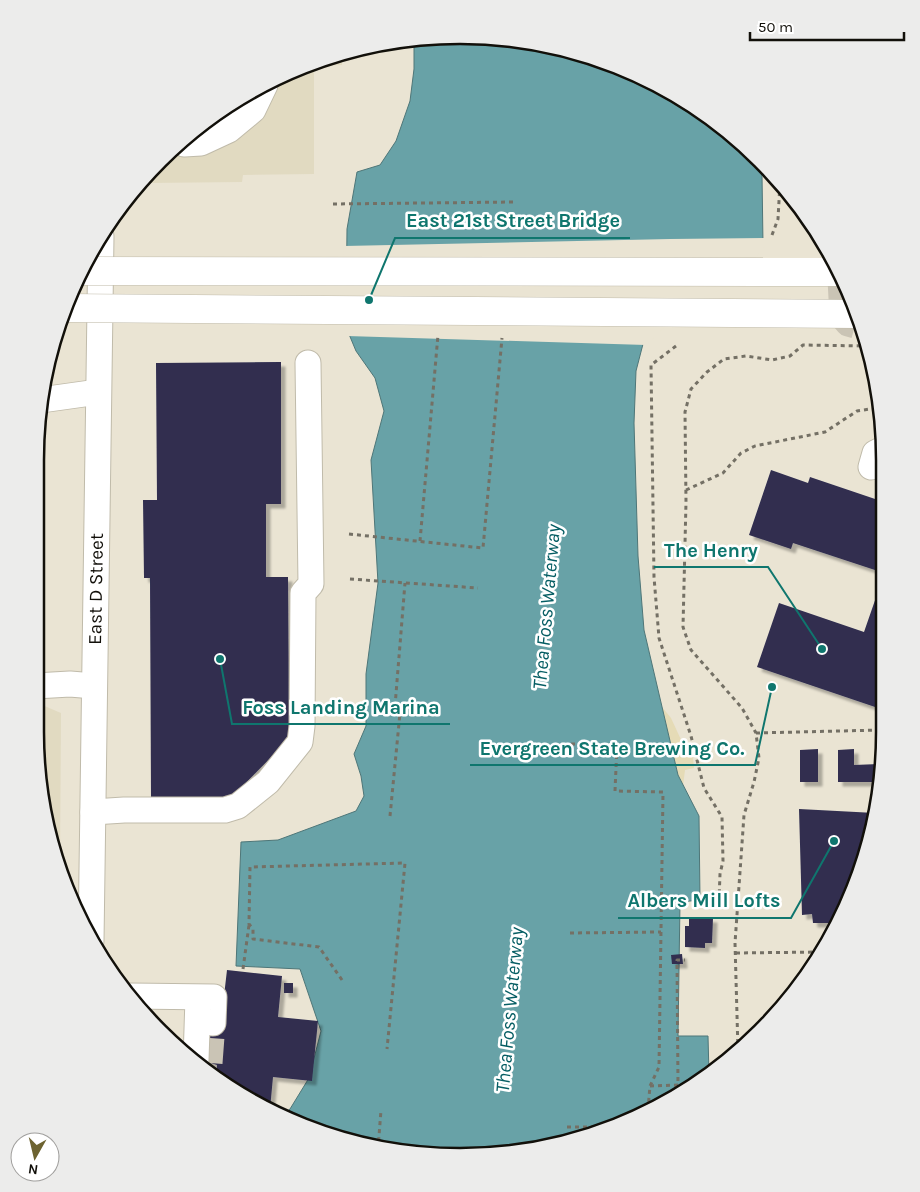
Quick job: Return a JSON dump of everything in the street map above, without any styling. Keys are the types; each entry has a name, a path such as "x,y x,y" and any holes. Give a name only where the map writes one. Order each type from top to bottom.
{"highway":[{"path":"90,271 831,272"},
{"path":"72,308 850,314"}],"street":[{"path":"190,144 200,143 229,130 253,110 260,96"},
{"name":"East D Street","path":"89,921 93,812 101,251"},
{"path":"93,812 124,810 225,810 238,806 268,782 300,742 302,726 303,593 311,584 308,363"},
{"path":"48,399 98,392"},
{"path":"44,685 70,684 94,686"},
{"path":"139,996 206,997"},
{"path":"206,997 214,1024"},
{"path":"205,1060 206,997"}],"path":[{"path":"772,235 778,219 779,194"},
{"path":"333,204 514,202"},
{"path":"420,541 438,334"},
{"path":"349,534 483,548 502,338"},
{"path":"738,1041 736,953 744,815 759,758 756,733 742,708 691,650 683,628 686,490 685,412 691,389 707,372 724,359 746,356 772,360 790,356 803,345 860,346"},
{"path":"676,346 651,365 654,577 660,638 691,736 704,788 722,817 723,861 720,874 719,900"},
{"path":"686,490 723,473 741,453 755,446 825,432 857,411 873,408"},
{"path":"350,579 478,588"},
{"path":"390,816 400,713 395,706 405,583"},
{"path":"756,733 876,730"},
{"path":"571,744 617,745 616,791 664,792 659,1067 650,1086 649,1103"},
{"path":"243,969 249,924 250,867 405,864 388,1049"},
{"path":"249,924 253,929 253,939 319,947 342,980"},
{"path":"570,933 661,932"},
{"path":"736,953 813,952"},
{"path":"650,1086 678,1085 677,960 685,960"},
{"path":"379,1140 381,1110"},
{"path":"567,1127 589,1128"}],"shaded area":[{"path":"342,61 342,65 328,66"},
{"path":"314,70 314,174 243,175 242,182 150,183 186,147 229,114 276,87"},
{"path":"44,706 61,713 60,847 47,786"}],"sand":[{"path":"662,707 671,718 683,744 692,748 694,768 685,770 683,786 678,775"}],"water":[{"name":"Thea Foss Waterway","path":"460,44 514,47 568,58 619,75 668,100 713,130 734,147 762,175 763,245 688,301 643,344 636,371 634,423 638,556 644,630 678,775 699,816 700,900 680,902 678,1036 708,1036 709,1065 668,1092 619,1117 568,1134 514,1145 460,1148 406,1145 352,1134 288,1111 309,1078 321,1031 300,969 236,966 241,842 278,840 356,811 364,796 361,776 354,754 366,726 366,674 378,583 371,460 384,411 375,378 356,351 346,327 347,229 357,172 380,165 396,141 410,101 414,69 414,46 433,45"}],"pier":[{"path":"765,238 765,246 735,283 690,303 646,345 347,336 343,327 344,246"}],"building":[{"path":"281,362 281,504 266,504 266,577 288,577 289,739 232,797 151,798 150,578 144,578 143,500 157,500 156,363"},
{"path":"771,470 808,483 810,477 876,499 876,570 793,543 791,549 749,535"},
{"path":"876,597 876,707 757,667 779,603 864,632"},
{"path":"818,749 818,782 800,782 800,750"},
{"path":"854,749 854,765 875,764 873,782 838,782 838,750"},
{"path":"799,809 868,813 854,866 845,891 829,923 813,923 812,914 802,915"},
{"path":"689,917 713,918 712,943 705,943 705,948 685,947 685,926 689,926"},
{"path":"682,954 683,964 672,964 671,955"},
{"path":"227,970 282,976 278,1017 318,1021 312,1081 273,1077 271,1102 229,1078 217,1069 217,1065 206,1061 199,1056 202,1026 221,1022"},
{"path":"284,983 293,983 293,993 284,993"}],"tunnel":[{"path":"841,292 842,317 848,324 854,326"},
{"path":"210,1063 213,1023"}],"place":[{"name":"East 21st Street Bridge","path":"369,300"},
{"name":"The Henry","path":"822,649"},
{"name":"Foss Landing Marina","path":"220,659"},
{"name":"Evergreen State Brewing Co.","path":"772,687"},
{"name":"Albers Mill Lofts","path":"834,841"}]}
